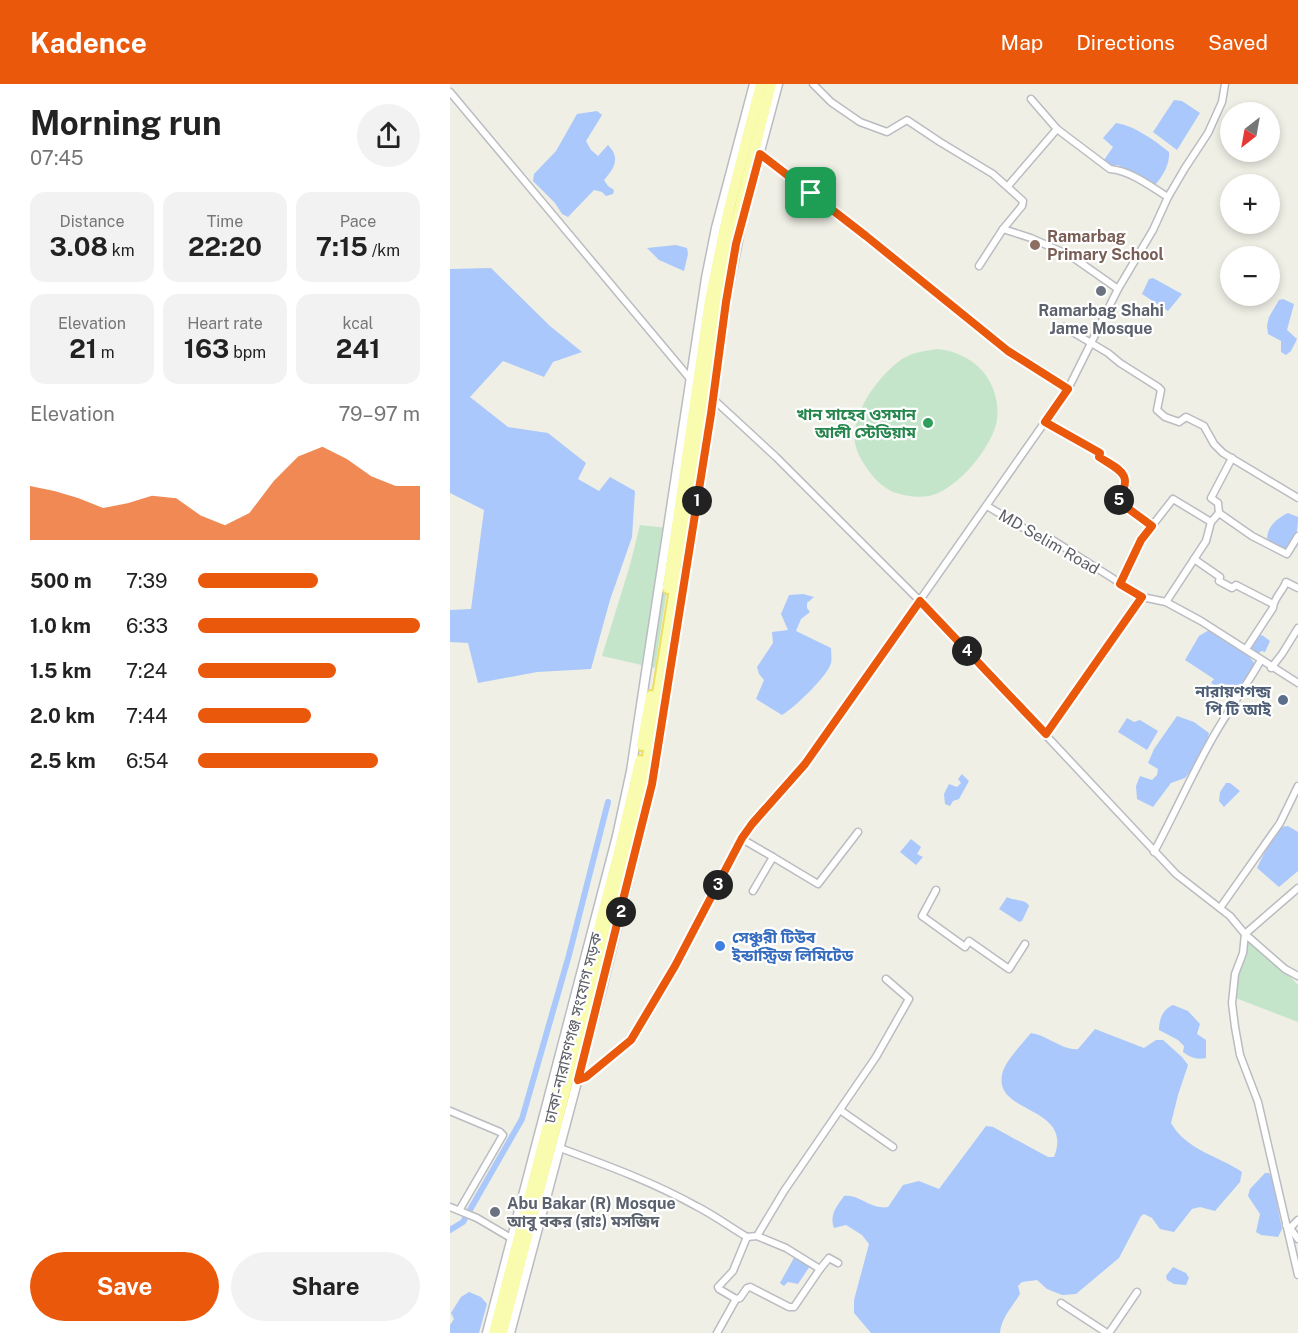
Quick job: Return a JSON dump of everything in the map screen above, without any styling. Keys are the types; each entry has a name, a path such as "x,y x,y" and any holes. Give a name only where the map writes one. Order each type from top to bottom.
{"main road":[{"name":"ঢাকা-নারায়ণগঞ্জ সংযোগ সড়ক","path":"502,1333 573,1079 642,794 701,389 710,300 729,209 761,84"},
{"name":"ঢাকা-নারায়ণগঞ্জ সংযোগ সড়ক","path":"494,1333 636,782 701,389 731,243 771,84"}],"street":[{"path":"701,389 706,278 754,84"},
{"path":"487,1333 629,781 701,389 726,302 736,244 778,84"},
{"path":"813,84 831,102 860,122 887,132 908,120 993,174 1023,201 980,266"},
{"path":"510,1333 560,1148 573,1079 586,1077 631,1040 675,966 742,838 805,764 1068,389 1118,289 1153,230 1168,197 1208,133 1222,102 1225,84"},
{"path":"450,92 701,389 776,457 920,601 1176,874 1230,916 1245,934 1285,969 1298,976"},
{"path":"1030,99 1057,129 1110,169 1121,170 1168,197"},
{"path":"1008,186 1057,129"},
{"path":"760,154 1008,351 1068,389"},
{"path":"1003,229 1031,238 1071,256 1118,289"},
{"path":"1064,327 1158,387 1161,390 1157,410 1165,417 1179,422 1186,417 1204,426 1214,444 1232,458 1298,498"},
{"path":"1045,422 1100,453 1099,457 1115,467 1124,476 1126,487 1118,501 1152,526"},
{"path":"1166,602 1206,541 1211,522 1218,513 1218,502 1211,498 1232,458"},
{"path":"1120,584 1141,540 1173,499 1211,522"},
{"name":"MD Selim Road","path":"987,506 1042,538 1048,537 1142,597 1166,602 1201,621 1246,649 1271,668 1298,683"},
{"path":"1218,513 1252,536 1287,554 1298,536"},
{"path":"1194,559 1220,577 1219,581 1226,585 1232,588 1236,585 1273,604"},
{"path":"1246,649 1286,582 1298,588"},
{"path":"1046,734 1142,597"},
{"path":"1271,668 1298,628"},
{"path":"1154,852 1210,742 1261,660"},
{"path":"1220,908 1280,823 1298,786"},
{"path":"742,838 818,884 858,832"},
{"path":"753,891 773,857"},
{"path":"1298,888 1245,934 1243,953 1235,974 1233,997 1240,1055 1258,1102 1298,1275"},
{"path":"936,890 922,916 964,947 969,941 1009,969 1024,944"},
{"path":"757,1236 784,1191 876,1057 909,999 886,979"},
{"path":"840,1110 893,1147"},
{"path":"450,1111 503,1135 460,1209"},
{"path":"560,1148 670,1192 747,1237 757,1236 786,1248 820,1269"},
{"path":"450,1207 460,1209 511,1238"},
{"path":"1288,1226 1298,1220"},
{"path":"1288,1226 1298,1239"},
{"path":"736,1299 718,1287 733,1271 747,1237"},
{"path":"717,1333 736,1299 740,1298 747,1288 750,1287 789,1307 794,1307 829,1258 838,1263"},
{"path":"1061,1303 1108,1333 1137,1292"}],"green space":[{"path":"937,349 965,357 983,371 994,392 997,403 997,420 994,431 981,455 951,486 929,496 902,495 893,492 879,482 862,460 855,443 857,420 868,396 893,366 910,355"},
{"path":"640,525 676,529 655,668 602,656"},
{"path":"1244,938 1268,954 1298,985 1298,1022 1233,997"}],"water":[{"path":"1174,100 1182,101 1200,113 1177,150 1153,132"},
{"path":"597,111 602,115 586,141 598,156 608,145 612,150 615,163 604,180 614,190 613,194 606,196 594,190 568,217 562,214 555,203 533,181 534,174 556,151 577,114"},
{"path":"1116,123 1137,130 1169,152 1165,170 1155,185 1118,165 1109,166 1104,160 1113,147 1103,138"},
{"path":"676,245 687,248 684,271 659,260 647,248"},
{"path":"491,268 550,326 582,352 553,362 544,377 503,361 470,397 508,427 548,433 586,463 578,479 599,491 610,477 635,491 632,537 610,600 591,669 537,672 478,683 468,643 450,642 450,610 471,609 484,510 450,493 450,269"},
{"path":"1153,278 1182,294 1168,311 1142,294 1149,279"},
{"path":"1280,300 1294,304 1287,330 1297,339 1291,351 1286,355 1281,352 1281,341 1268,334 1267,325 1275,306 1280,306"},
{"path":"1288,513 1298,517 1298,527 1294,539 1284,550 1267,538 1269,529 1274,523"},
{"path":"803,594 814,597 807,603 810,612 801,619 796,631 831,648 831,661 817,684 782,715 756,699 764,680 757,667 773,643 772,632 788,630 781,614 789,595"},
{"path":"1209,630 1245,652 1256,665 1238,692 1224,684 1218,688 1211,683 1214,679 1185,660 1199,636"},
{"path":"1262,635 1270,641 1265,652 1261,651 1258,654 1249,648 1257,637"},
{"path":"1177,716 1194,722 1209,733 1206,747 1185,778 1171,783 1153,807 1137,799 1136,786 1140,776 1152,780 1157,775 1158,769 1148,763 1154,749"},
{"path":"1127,718 1134,722 1140,720 1158,731 1147,750 1118,732"},
{"path":"962,774 969,781 959,799 953,801 950,806 945,804 944,794 949,784 957,787 961,783 958,779"},
{"path":"1226,783 1230,783 1240,791 1224,807 1219,801 1220,792"},
{"path":"1288,826 1298,832 1298,871 1279,887 1257,868 1280,827"},
{"path":"911,839 921,847 917,854 923,857 916,865 900,852"},
{"path":"1007,897 1025,902 1029,906 1022,921 1019,922 999,909"},
{"path":"1173,1005 1188,1011 1200,1024 1197,1034 1206,1040 1206,1058 1197,1059 1189,1056 1183,1052 1184,1046 1178,1040 1159,1030 1162,1015"},
{"path":"1095,1029 1144,1048 1156,1040 1163,1040 1182,1057 1188,1065 1171,1123 1185,1140 1242,1172 1240,1182 1215,1211 1200,1207 1192,1209 1174,1232 1160,1229 1152,1218 1144,1214 1141,1216 1119,1258 1076,1294 1062,1295 1047,1289 1037,1280 1022,1282 1018,1286 1020,1294 1005,1317 1000,1333 871,1333 854,1313 854,1300 869,1244 862,1235 846,1225 834,1228 832,1219 834,1211 844,1196 855,1197 876,1206 888,1207 903,1185 919,1181 939,1189 986,1126 993,1127 1048,1157 1054,1157 1057,1140 1053,1127 1008,1096 1002,1085 1003,1071 1031,1033 1067,1048 1078,1049"},
{"path":"1265,1173 1269,1173 1272,1178 1282,1229 1278,1237 1261,1235 1256,1232 1260,1214 1248,1196 1250,1189"},
{"path":"795,1256 810,1266 798,1284 788,1282 784,1286 780,1283"},
{"path":"1173,1267 1186,1273 1189,1278 1186,1285 1174,1284 1167,1280 1166,1276"},
{"path":"469,1292 481,1297 487,1304 479,1333 450,1333 450,1325 454,1319 451,1313 461,1297"}],"waterway":[{"path":"450,1230 463,1222 522,1119 569,955 608,802"}],"place":[{"name":"Ramarbag Primary School","path":"1035,245"},
{"name":"Ramarbag Shahi Jame Mosque","path":"1101,291"},
{"name":"খান সাহেব ওসমান আলী স্টেডিয়াম","path":"928,423"},
{"name":"নারায়ণগন্জ পি টি আই","path":"1283,700"},
{"name":"সেঞ্চুরী টিউব ইন্ডাস্ট্রিজ লিমিটেড","path":"720,946"},
{"name":"Abu Bakar (R) Mosque আবু বকর (রাঃ) মসজিদ","path":"495,1212"}],"route":[{"path":"760,154 811,193 1008,351 1068,389 1045,422 1100,453 1099,457 1115,467 1124,476 1126,487 1118,501 1152,526 1141,540 1120,584 1142,597 1046,734 920,601 805,764 742,838 675,966 631,1040 586,1077 578,1080 652,784 711,414 726,302 736,244 760,154"}]}
